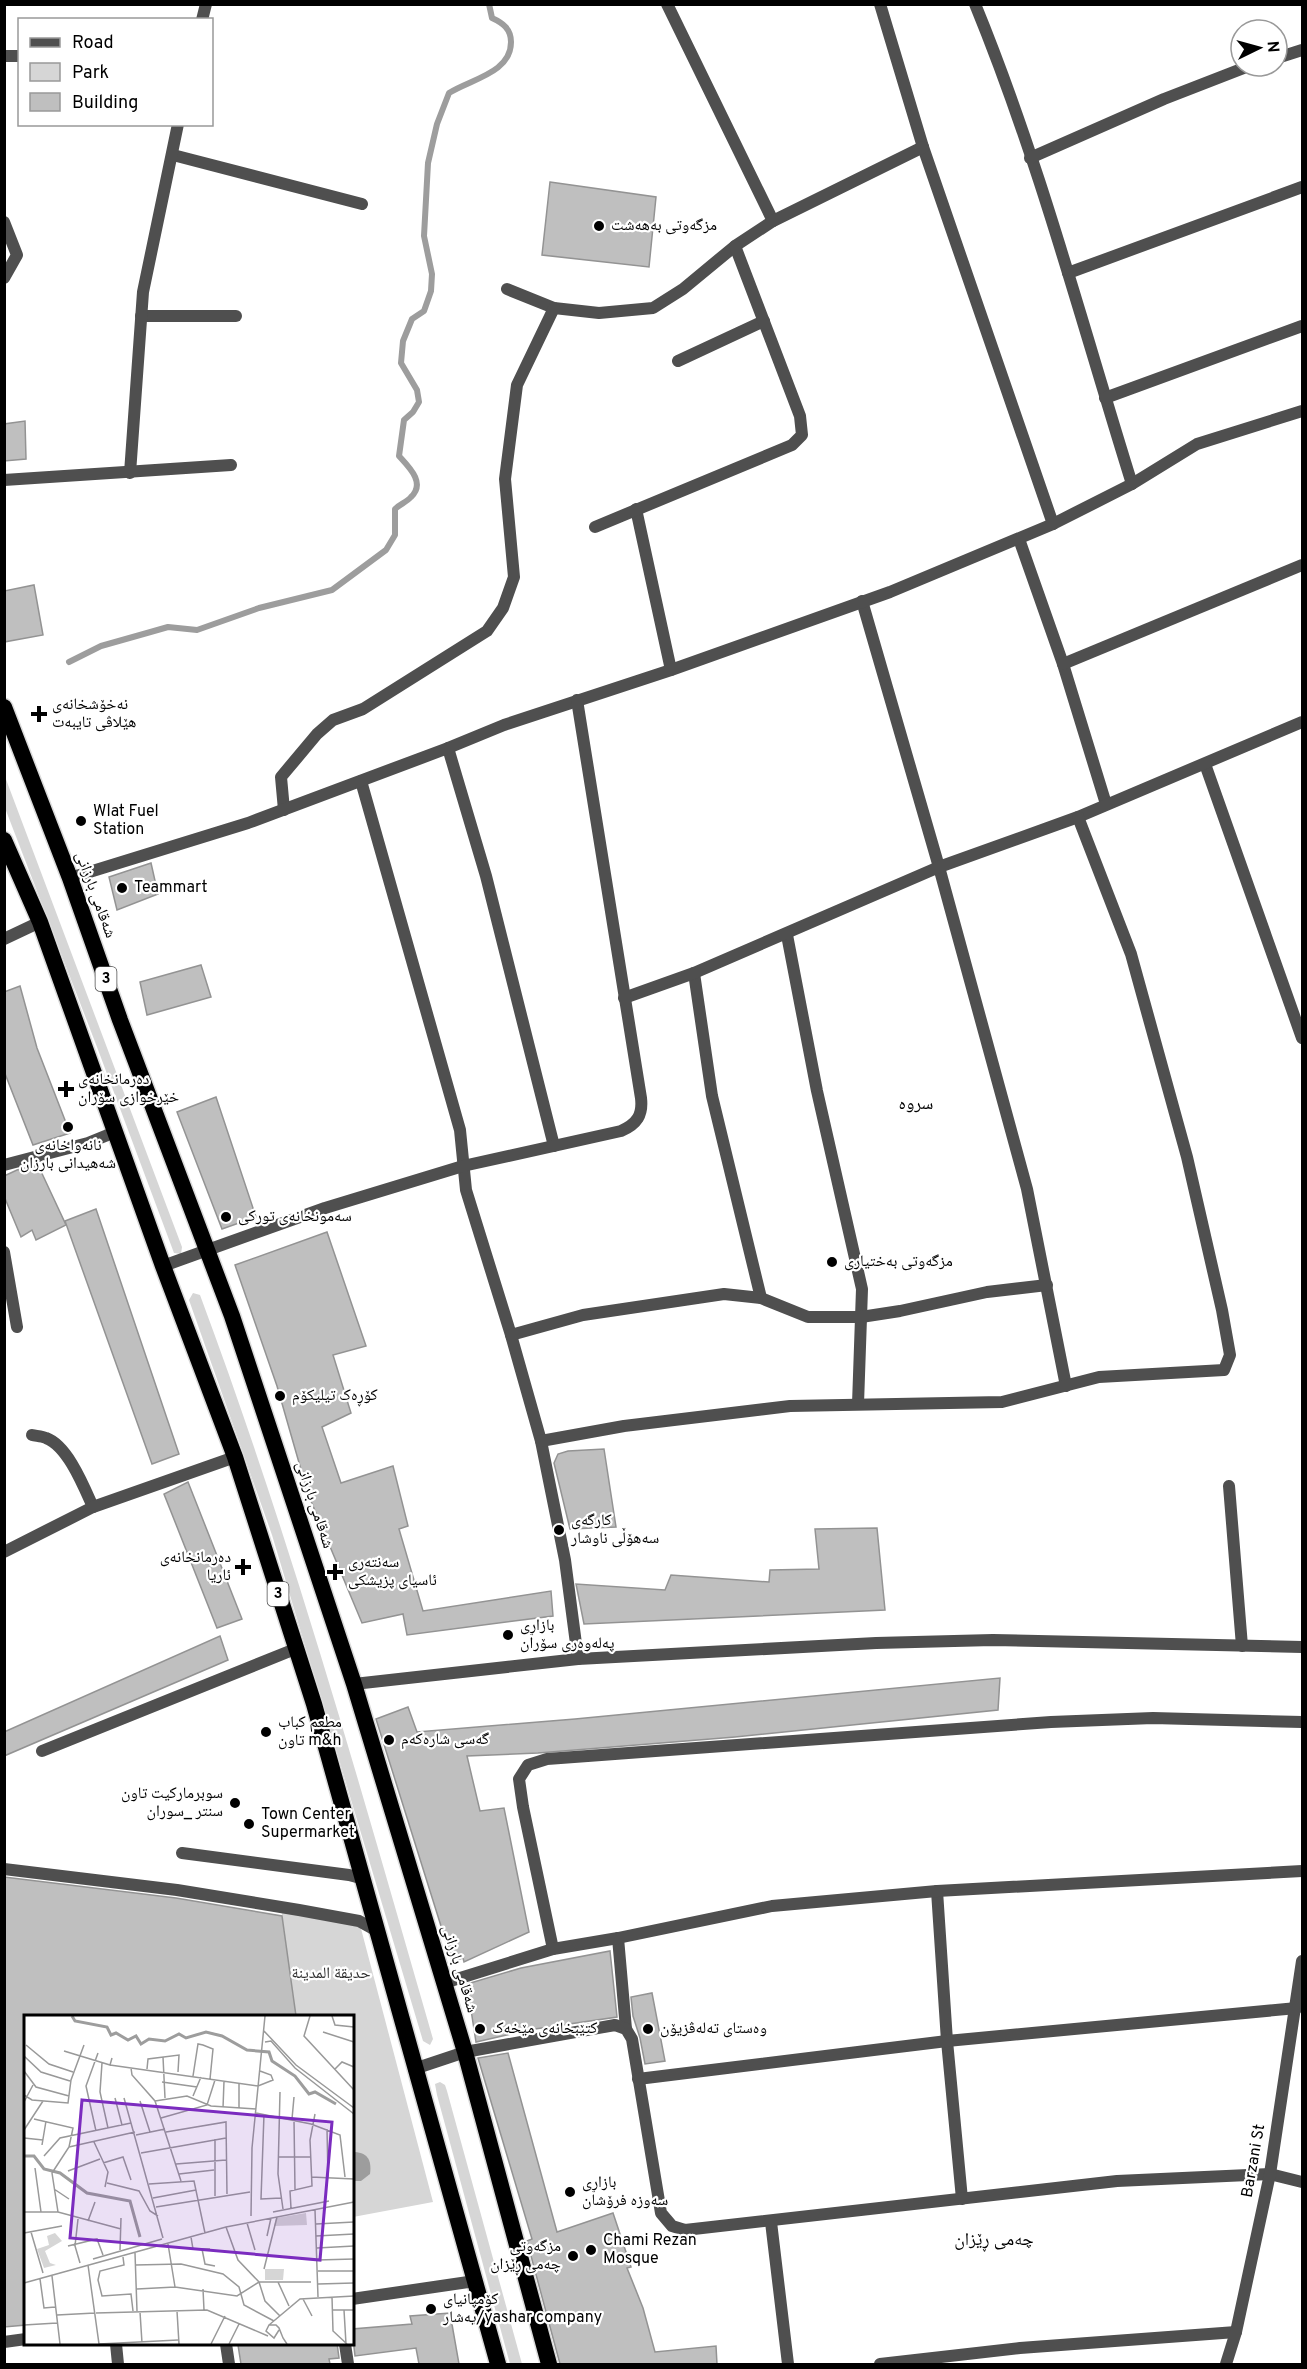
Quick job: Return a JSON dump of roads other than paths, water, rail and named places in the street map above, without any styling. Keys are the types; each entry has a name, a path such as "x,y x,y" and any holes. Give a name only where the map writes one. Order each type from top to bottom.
{"highway":[{"name":"شەقامی بارزانی","path":"4,707 70,878 120,1020 236,1327 354,1684 465,2052 549,2364"},
{"name":"3","path":"4,840 40,922 163,1266 235,1457 314,1704 498,2364"}],"street":[{"path":"667,4 773,220"},
{"path":"880,4 923,147 1053,524"},
{"path":"975,4 1000,65 1068,273 1132,484"},
{"path":"1030,158 1164,99 1229,74"},
{"path":"130,473 143,292 178,126"},
{"path":"507,289 554,308 599,313 653,308 683,289 735,246 773,220 923,147"},
{"path":"173,155 362,204"},
{"path":"1068,273 1302,187"},
{"path":"4,222 17,255 4,278"},
{"path":"595,527 792,445 802,435 800,416 735,246"},
{"path":"284,810 281,777 317,734 333,720 363,709 488,631 503,608 514,577 505,479 517,386 554,308"},
{"path":"141,316 236,316"},
{"path":"678,361 764,321"},
{"path":"1105,398 1302,326"},
{"path":"70,878 284,810 504,725 671,670 890,592 1053,524 1132,484 1197,444 1302,411"},
{"path":"4,480 231,465"},
{"path":"636,509 671,670"},
{"path":"1019,539 1063,664 1106,804"},
{"path":"1063,664 1302,565"},
{"path":"862,601 939,867 1027,1189 1066,1386"},
{"path":"163,1266 325,1208 463,1166 621,1131 631,1127 639,1119 642,1109 641,1098 577,700"},
{"path":"624,998 694,973 787,935 939,867 1078,817 1302,722"},
{"path":"448,748 486,876 554,1146"},
{"path":"1205,764 1302,1038"},
{"path":"361,782 460,1130 466,1190 541,1441 565,1560 578,1659"},
{"path":"541,1441 624,1426 790,1406 1002,1402 1099,1377 1224,1370 1230,1355 1187,1157 1131,954 1078,817"},
{"path":"4,939 40,922"},
{"path":"787,935 817,1091 862,1289 858,1404"},
{"path":"694,973 712,1096 761,1298"},
{"path":"4,1165 88,1143 115,1132"},
{"path":"5,1254 17,1327"},
{"path":"511,1335 583,1315 724,1294 761,1298 808,1317 861,1317 987,1292 1047,1286"},
{"path":"32,1436 46,1438 66,1455 93,1508"},
{"path":"4,1552 93,1508 235,1457"},
{"path":"1229,1485 1242,1646"},
{"path":"354,1684 578,1659 876,1643 993,1640 1302,1647"},
{"path":"42,1751 295,1648"},
{"path":"554,1948 519,1779 528,1765 558,1759 1051,1722 1153,1718 1302,1722"},
{"path":"182,1853 349,1875 364,1879"},
{"path":"4,1869 177,1890 299,1910 359,1921 379,1932"},
{"path":"444,1983 554,1948 618,1938 772,1906 937,1891 1302,1871"},
{"path":"937,1891 947,2041 962,2199"},
{"path":"618,1938 626,2029 632,2039 660,2213 672,2226 685,2230 771,2222 1117,2181 1270,2174 1302,2182"},
{"name":"Barzani St","path":"1226,2364 1236,2332 1270,2174 1299,1999 1302,1961"},
{"path":"638,2079 1299,1999"},
{"path":"414,2069 465,2052 615,2025 626,2029"},
{"path":"771,2222 788,2364"},
{"path":"354,2299 475,2281"},
{"path":"880,2364 1020,2348 1236,2332"},
{"path":"4,2342 24,2339"},
{"path":"116,2345 118,2364"},
{"path":"226,2345 229,2364"},
{"path":"345,2345 348,2364"}],"waterway":[{"path":"69,662 101,646 168,627 197,630 259,608 332,590 386,550 395,535 395,509 409,499 417,486 414,475 399,456 404,420 419,402 417,390 401,363 403,341 412,319 424,311 431,291 432,274 424,236 428,163 437,124 449,93 488,74 497,68 509,53 510,33 503,24 492,18 489,4"}],"place":[{"name":"مزگەوتی بەهەشت","path":"599,226"},
{"name":"نەخۆشخانەی هێلاڤی تایبەت","path":"39,714"},
{"name":"Wlat Fuel Station","path":"81,821"},
{"name":"Teammart","path":"122,888"},
{"name":"دەرمانخانەی خێرخوازی سۆران","path":"66,1089"},
{"name":"نانەواخانەی شەهیدانی بارزان","path":"68,1127"},
{"name":"سەمونخانەی تورکی","path":"226,1217"},
{"name":"مزگەوتی بەختیاری","path":"832,1262"},
{"name":"کۆڕەک تیلیکۆم","path":"280,1396"},
{"name":"کارگەی سەهۆڵی ناوشار","path":"559,1530"},
{"name":"دەرمانخانەی ئاریا","path":"243,1567"},
{"name":"سەنتەری ئاسیای پزیشکی","path":"335,1572"},
{"name":"بازاڕی پەلەوەری سۆران","path":"508,1635"},
{"name":"مطعم كباب تاون m&h","path":"266,1732"},
{"name":"گەسی شارەکەم","path":"389,1740"},
{"name":"سوبرماركيت تاون سنتر _سوران","path":"235,1803"},
{"name":"Town Center Supermarket","path":"249,1824"},
{"name":"کتێبخانەی مێخەک","path":"480,2029"},
{"name":"وەستای تەلەڤزیۆن","path":"648,2029"},
{"name":"بازاڕی سەوزە فرۆشان","path":"570,2192"},
{"name":"Chami Rezan Mosque","path":"591,2250"},
{"name":"مزگەوتی چەمی ڕێزان","path":"573,2256"},
{"name":"کۆمپانیای یەشار/yashar company","path":"431,2309"}],"district":[{"name":"سروە","path":"916,1104"},
{"name":"چەمی ڕێزان","path":"994,2240"}],"park label":[{"name":"حديقة المدينة","path":"331,1974"}]}
